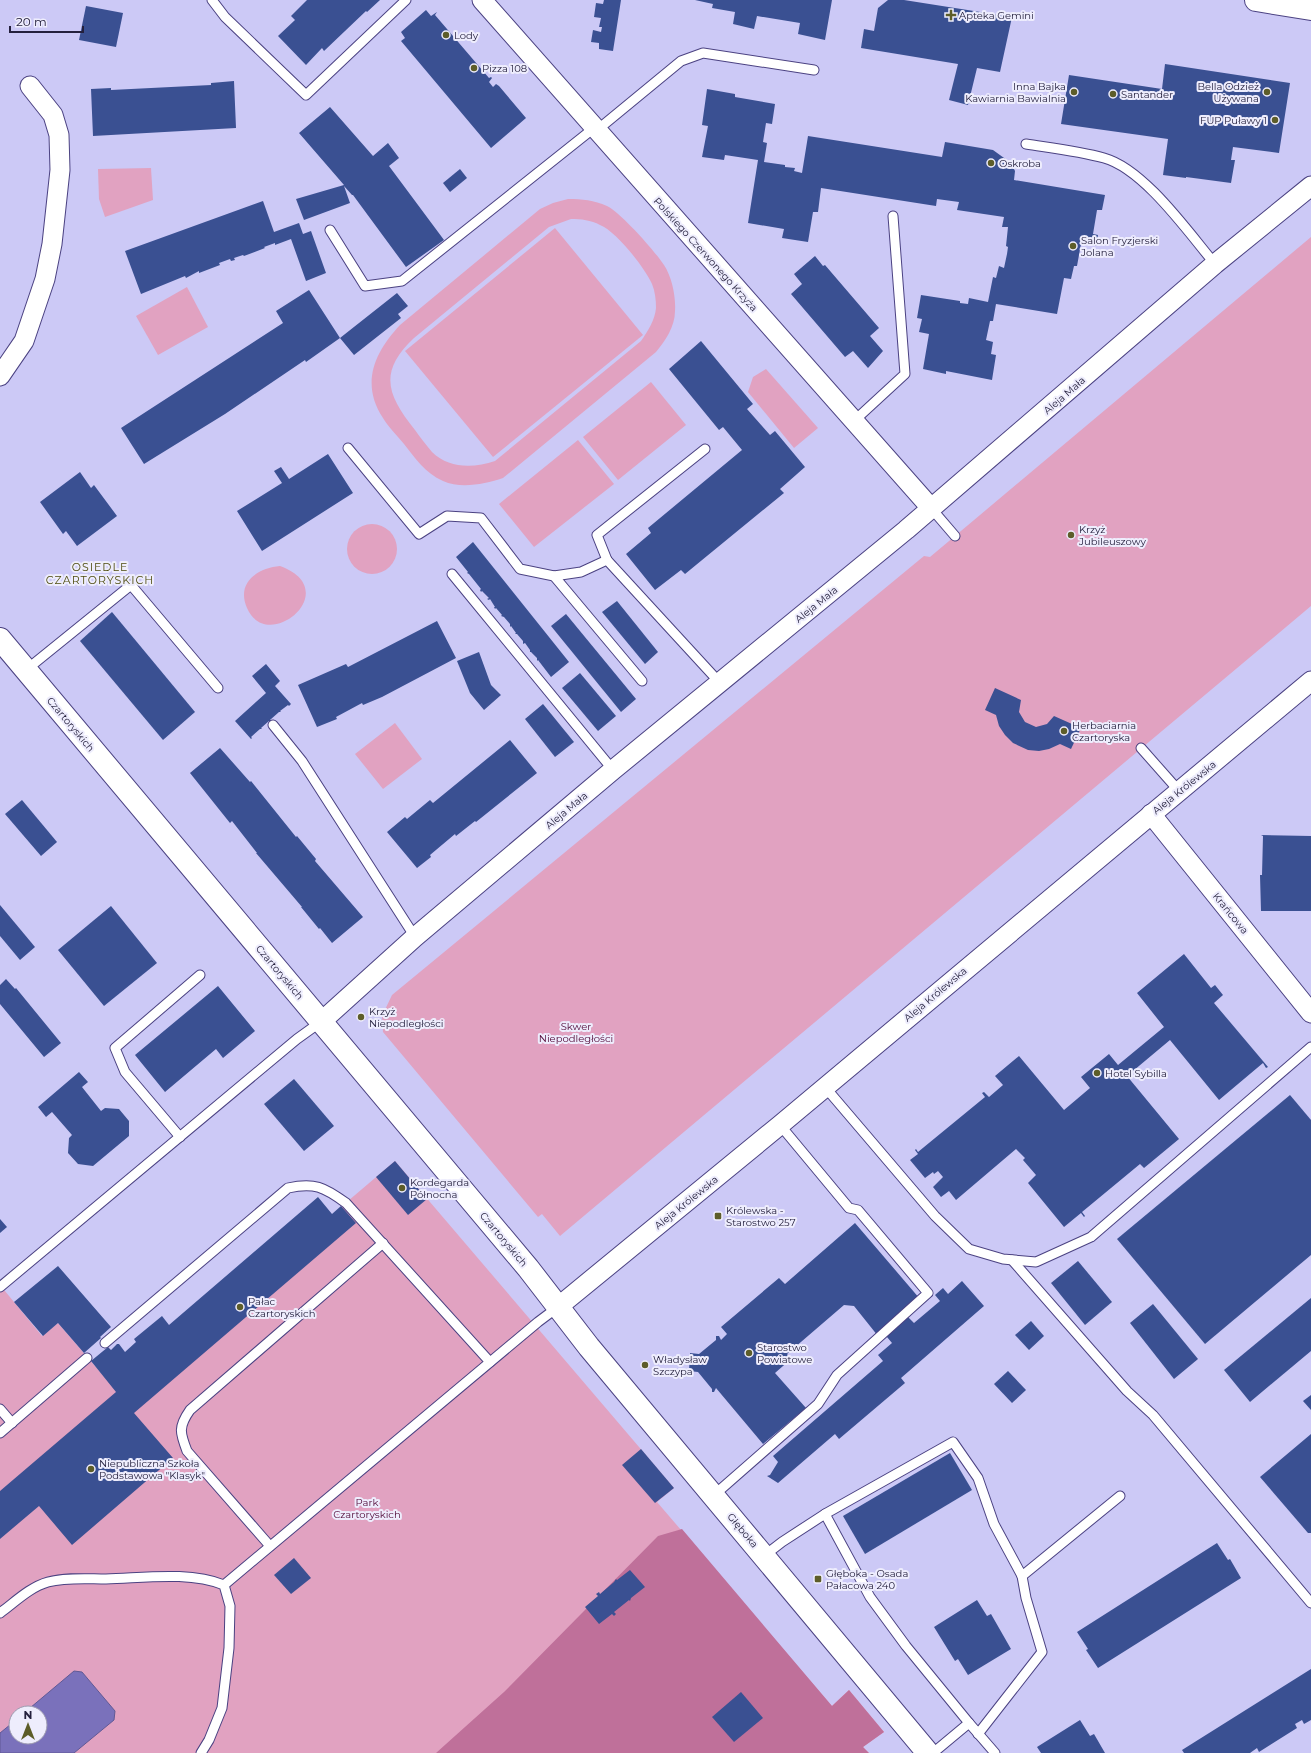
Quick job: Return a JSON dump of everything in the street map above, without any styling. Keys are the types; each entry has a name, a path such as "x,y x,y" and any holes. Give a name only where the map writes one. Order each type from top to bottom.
{"main road":[{"path":"1256,0 1311,9"},
{"name":"Czartoryskich","path":"0,639 322,1021 528,1268 558,1307"},
{"name":"Głęboka","path":"558,1307 928,1753"}],"street":[{"name":"Polskiego Czerwonego Krzyża","path":"482,0 595,130 930,508"},
{"path":"0,376 24,341 45,279 52,244 60,177 59,135 53,115 30,86"},
{"name":"Aleja Mała","path":"322,1021 414,937 930,508 1215,264 1311,186"},
{"name":"Aleja Królewska","path":"558,1307 780,1125 1311,681"},
{"name":"Krańcowa","path":"1151,814 1311,1013"}],"lane":[{"path":"212,0 225,17 306,95 406,0"},
{"path":"330,230 365,286 402,281 595,130 680,61 703,53 814,70"},
{"path":"1026,144 1105,158 1128,169 1153,191 1215,264"},
{"path":"854,421 905,374 894,216"},
{"path":"348,448 419,534 447,516 481,518 520,569 554,576 581,572 607,560"},
{"path":"705,449 597,535 607,560 720,683"},
{"path":"930,508 955,536"},
{"path":"452,574 613,770"},
{"path":"554,576 642,681"},
{"path":"26,670 131,585 218,688"},
{"path":"273,725 302,761 414,937"},
{"path":"1141,748 1179,791"},
{"path":"180,1137 125,1072 115,1048 200,975"},
{"path":"0,1287 297,1039 322,1021"},
{"path":"824,1087 935,1216 969,1249 1002,1259 1036,1262 1090,1237 1311,1047"},
{"path":"714,1496 818,1404 837,1375 928,1293 858,1210 849,1208 780,1125"},
{"path":"105,1343 288,1188 305,1184 327,1190 346,1203 490,1362"},
{"path":"270,1546 187,1451 181,1436 181,1423 190,1410 383,1243"},
{"path":"1012,1260 1127,1391 1153,1415 1309,1597"},
{"path":"224,1585 515,1340 558,1307"},
{"path":"0,1433 87,1358"},
{"path":"0,1409 12,1423"},
{"path":"764,1556 782,1542 825,1514 953,1442 978,1478 994,1524 1022,1576 1042,1652 978,1734"},
{"path":"1022,1576 1120,1496"},
{"path":"825,1514 870,1597 906,1646 995,1753"},
{"path":"0,1613 29,1591 48,1582 69,1580 189,1577 209,1579 224,1585"},
{"path":"201,1753 209,1740 222,1708 229,1648 230,1606 224,1585"},
{"path":"933,1753 969,1723"}],"green space":[{"path":"151,168 153,200 105,217 99,199 98,169"},
{"path":"568,199 597,202 613,210 637,232 659,258 669,275 673,287 675,305 675,317 673,323 666,338 656,352 503,478 473,485 457,485 443,481 431,474 416,460 387,425 376,405 372,392 372,380 378,357 391,335 400,325 540,209 553,203","holes":["571,219 586,220 597,223 607,229 622,242 643,269 652,284 656,299 656,308 653,321 649,329 641,341 495,461 470,466 462,466 446,462 439,458 425,444 398,406 390,384 391,373 395,362 414,338 549,227"]},
{"path":"555,228 643,335 493,457 405,351"},
{"name":"Skwer Niepodległości","path":"1311,237 1311,606 560,1236 542,1214 538,1217 383,1032 382,1016 392,995 924,556 930,557"},
{"path":"187,287 208,327 158,355 136,316"},
{"path":"766,369 818,428 794,448 748,392 753,377"},
{"path":"651,382 686,425 618,480 583,437"},
{"path":"578,440 614,484 534,547 499,504"},
{"path":"377,524 382,525 390,531 396,539 396,559 390,567 382,573 367,574 362,573 354,567 348,559 347,544 348,539 354,531 362,525"},
{"path":"280,566 298,577 306,589 304,602 296,614 284,622 270,625 257,621 247,608 244,599 244,591 251,578 264,570"},
{"path":"395,723 422,759 383,789 355,754"},
{"name":"Park Czartoryskich","path":"395,1161 674,1488 657,1502 832,1706 849,1690 884,1732 863,1747 869,1753 0,1753 0,1285 42,1336 58,1323 120,1395"}],"shaded area":[{"path":"682,1529 832,1706 849,1690 884,1732 863,1747 869,1753 436,1753 504,1692 658,1536"},
{"path":"74,1671 82,1672 115,1711 114,1720 74,1753 0,1753 0,1733 8,1726 8,1745 48,1745 48,1705 34,1705"}],"building":[{"path":"307,0 380,0 367,12 366,11 324,51 322,48 306,65 278,36 295,20 291,16"},
{"path":"604,0 621,0 613,51 599,49 599,43 591,42 593,30 601,32 602,27 599,27 601,18 594,17 596,3 603,4"},
{"path":"695,0 832,0 825,40 798,34 800,23 757,16 754,29 733,24 735,12 712,8 713,4"},
{"path":"888,0 904,0 1012,17 1000,72 977,68 968,105 949,100 958,64 861,48 864,29 874,31 878,8"},
{"path":"86,6 123,13 116,47 79,40"},
{"path":"426,10 431,16 437,12 435,15 489,78 492,78 489,82 493,87 496,84 499,86 526,118 491,148 401,41 405,38 401,32"},
{"path":"1165,64 1290,83 1279,153 1233,147 1231,160 1235,160 1231,183 1163,175 1168,139 1061,124 1069,75 1162,89"},
{"path":"234,81 236,128 93,136 91,89 111,88 111,90 211,85 211,83"},
{"path":"707,89 735,94 735,97 775,104 772,124 766,123 763,142 767,143 764,162 795,168 794,171 802,173 808,136 942,157 945,142 993,150 1011,163 1015,171 1014,180 1105,195 1102,210 1097,210 1093,234 1098,235 1096,246 1081,244 1077,266 1074,266 1071,279 1064,278 1057,314 996,304 993,321 990,321 986,340 993,342 991,354 996,355 992,380 946,371 946,374 923,369 929,334 919,332 922,319 917,318 921,295 960,301 960,303 968,304 969,298 988,302 993,277 996,278 999,266 1004,268 1007,254 1008,247 1006,246 1008,227 1002,227 1004,217 957,210 959,202 937,199 936,206 821,188 818,212 813,212 808,242 782,238 784,229 748,223 758,160 725,155 724,160 702,157 708,126 702,125"},
{"path":"330,107 373,156 388,143 399,158 389,166 444,240 406,267 353,195 344,186 350,203 304,220 296,199 344,185 299,133"},
{"path":"460,169 467,178 450,192 443,183"},
{"path":"263,201 274,232 299,223 303,234 311,231 326,273 306,281 291,239 275,245 275,243 244,256 234,258 235,260 231,261 230,259 219,263 220,265 199,273 199,271 186,278 185,276 141,294 125,251"},
{"path":"815,256 823,266 825,265 879,328 870,336 883,351 868,368 853,351 845,357 791,294 802,284 794,274"},
{"path":"309,290 340,338 306,362 305,360 225,414 144,464 121,428 283,323 276,311"},
{"path":"397,293 408,306 398,314 401,318 354,355 340,338"},
{"path":"701,341 753,404 747,409 770,435 775,431 805,467 780,489 784,493 685,574 681,570 655,590 626,554 651,533 648,528 742,450 723,427 719,430 669,369"},
{"path":"328,454 353,493 262,551 237,511 282,483 274,471 281,467 289,479"},
{"path":"80,472 91,488 94,485 117,516 77,546 66,531 63,534 40,502"},
{"path":"473,542 569,662 551,677 538,660 537,661 537,658 530,652 525,643 523,644 523,641 517,634 515,634 516,633 511,626 510,627 510,624 504,617 501,616 502,615 496,608 495,609 490,599 487,599 489,598 482,591 481,592 481,589 456,557"},
{"path":"617,601 658,652 645,664 602,612"},
{"path":"112,612 195,712 163,740 80,641"},
{"path":"566,614 636,699 621,712 551,626"},
{"path":"437,621 456,658 382,697 363,705 362,703 336,717 337,719 317,727 298,685 346,664 348,667"},
{"path":"479,652 491,685 501,695 484,710 470,693 457,661"},
{"path":"266,664 280,681 275,686 291,704 280,711 281,712 270,720 272,721 269,721 261,728 262,729 251,737 251,739 235,721 266,693 252,676"},
{"path":"580,673 616,716 598,731 562,688"},
{"path":"995,688 1021,700 1019,712 1025,722 1036,727 1047,724 1054,716 1081,728 1071,749 1060,744 1049,749 1039,751 1028,750 1013,743 999,726 996,715 985,710"},
{"path":"543,704 574,742 555,757 525,719"},
{"path":"510,740 537,773 476,822 475,821 456,836 455,834 417,868 387,832 405,817 407,819 430,800 433,803"},
{"path":"220,748 250,782 251,781 296,837 297,836 316,859 315,861 363,917 332,943 256,853 232,821 230,823 190,773"},
{"path":"22,800 57,842 41,856 5,814"},
{"path":"1261,835 1311,836 1311,911 1261,911 1260,875 1262,875 1263,836"},
{"path":"0,905 35,947 20,960 0,936"},
{"path":"111,906 157,963 104,1006 58,950"},
{"path":"1184,954 1211,988 1215,985 1223,995 1214,1003 1268,1067 1266,1068 1263,1063 1219,1100 1170,1040 1127,1076 1179,1139 1144,1168 1140,1164 1082,1212 1085,1216 1084,1217 1081,1213 1064,1227 1028,1183 1036,1175 1023,1160 1025,1158 1016,1149 956,1200 949,1191 941,1197 933,1187 943,1177 938,1171 934,1174 933,1172 925,1178 910,1160 918,1154 915,1150 916,1149 918,1152 985,1097 982,1093 984,1092 989,1097 1003,1085 995,1076 1019,1056 1064,1110 1090,1088 1081,1077 1109,1054 1118,1065 1164,1027 1137,993"},
{"path":"6,979 15,989 16,988 61,1043 44,1057 0,1004 0,985"},
{"path":"218,986 255,1031 223,1058 216,1049 165,1092 135,1055"},
{"path":"79,1072 88,1082 82,1087 101,1111 105,1108 119,1109 129,1121 129,1136 93,1166 78,1164 68,1153 69,1138 72,1135 52,1112 46,1117 38,1107"},
{"path":"294,1079 334,1126 304,1151 264,1104"},
{"path":"1290,1095 1311,1120 1311,1255 1205,1344 1117,1239"},
{"name":"Kordegarda Północna","path":"395,1161 427,1199 408,1215 376,1177"},
{"name":"Pałac Czartoryskich","path":"318,1197 332,1214 341,1206 356,1223 134,1413 173,1458 72,1545 39,1506 0,1539 0,1491 116,1392 91,1361 108,1347 111,1350 117,1344 119,1344 125,1352 136,1342 134,1339 162,1316 169,1325"},
{"path":"0,1219 7,1227 0,1233"},
{"path":"855,1223 920,1299 904,1313 914,1323 940,1301 935,1295 943,1288 948,1294 962,1281 984,1306 901,1378 905,1383 839,1439 835,1434 778,1483 767,1476 770,1475 778,1462 773,1456 883,1361 878,1355 892,1343 882,1331 878,1336 854,1306 844,1305 787,1354 791,1359 775,1373 806,1408 763,1444 716,1388 714,1392 712,1392 712,1389 698,1372 689,1371 690,1353 699,1354 716,1340 716,1336 719,1336 721,1340 727,1334 721,1327 779,1278 785,1284"},
{"path":"1078,1261 1112,1302 1085,1325 1051,1283"},
{"path":"58,1266 111,1327 84,1353 58,1323 43,1336 14,1302"},
{"path":"1311,1298 1311,1351 1250,1402 1224,1370"},
{"path":"1153,1304 1198,1359 1174,1379 1130,1323"},
{"path":"1031,1321 1044,1336 1029,1350 1015,1335"},
{"path":"1008,1371 1026,1390 1012,1403 994,1384"},
{"path":"1311,1395 1311,1410 1303,1401"},
{"path":"1311,1434 1311,1533 1308,1533 1260,1477"},
{"path":"641,1449 674,1488 655,1503 622,1465"},
{"path":"950,1453 972,1490 865,1554 843,1516"},
{"path":"1217,1543 1228,1560 1230,1559 1241,1578 1098,1668 1086,1650 1088,1649 1077,1632"},
{"path":"294,1558 311,1578 291,1594 274,1575"},
{"path":"630,1570 645,1587 631,1598 630,1601 629,1600 614,1612 616,1614 614,1616 612,1614 599,1624 585,1607 598,1596 596,1594 599,1592 600,1594 616,1579 617,1580"},
{"path":"977,1600 987,1616 991,1614 1011,1649 968,1675 958,1659 955,1661 934,1627"},
{"path":"1311,1669 1311,1720 1304,1724 1302,1720 1295,1724 1297,1728 1259,1752 1257,1748 1250,1753 1184,1753 1182,1750"},
{"path":"741,1692 763,1718 734,1742 712,1717"},
{"path":"1080,1720 1090,1736 1094,1734 1105,1753 1041,1753 1037,1747"}],"place":[{"name":"Apteka Gemini","path":"951,15"},
{"name":"Lody","path":"446,35"},
{"name":"Pizza 108","path":"474,68"},
{"name":"Inna Bajka Kawiarnia Bawialnia","path":"1074,92"},
{"name":"Bella Odzież Używana","path":"1267,92"},
{"name":"Santander","path":"1113,94"},
{"name":"FUP Puławy 1","path":"1275,120"},
{"name":"Oskroba","path":"991,163"},
{"name":"Salon Fryzjerski Jolana","path":"1073,246"},
{"name":"Krzyż Jubileuszowy","path":"1071,535"},
{"name":"Herbaciarnia Czartoryska","path":"1064,731"},
{"name":"Krzyż Niepodległości","path":"361,1017"},
{"name":"Hotel Sybilla","path":"1097,1073"},
{"name":"Kordegarda Północna","path":"402,1188"},
{"name":"Królewska - Starostwo 257","path":"718,1216"},
{"name":"Pałac Czartoryskich","path":"240,1307"},
{"name":"Starostwo Powiatowe","path":"749,1353"},
{"name":"Władysław Szczypa","path":"645,1365"},
{"name":"Niepubliczna Szkoła Podstawowa \"Klasyk\"","path":"91,1469"},
{"name":"Głęboka - Osada Pałacowa 240","path":"818,1579"}],"district":[{"name":"OSIEDLE CZARTORYSKICH","path":"100,573"}]}
